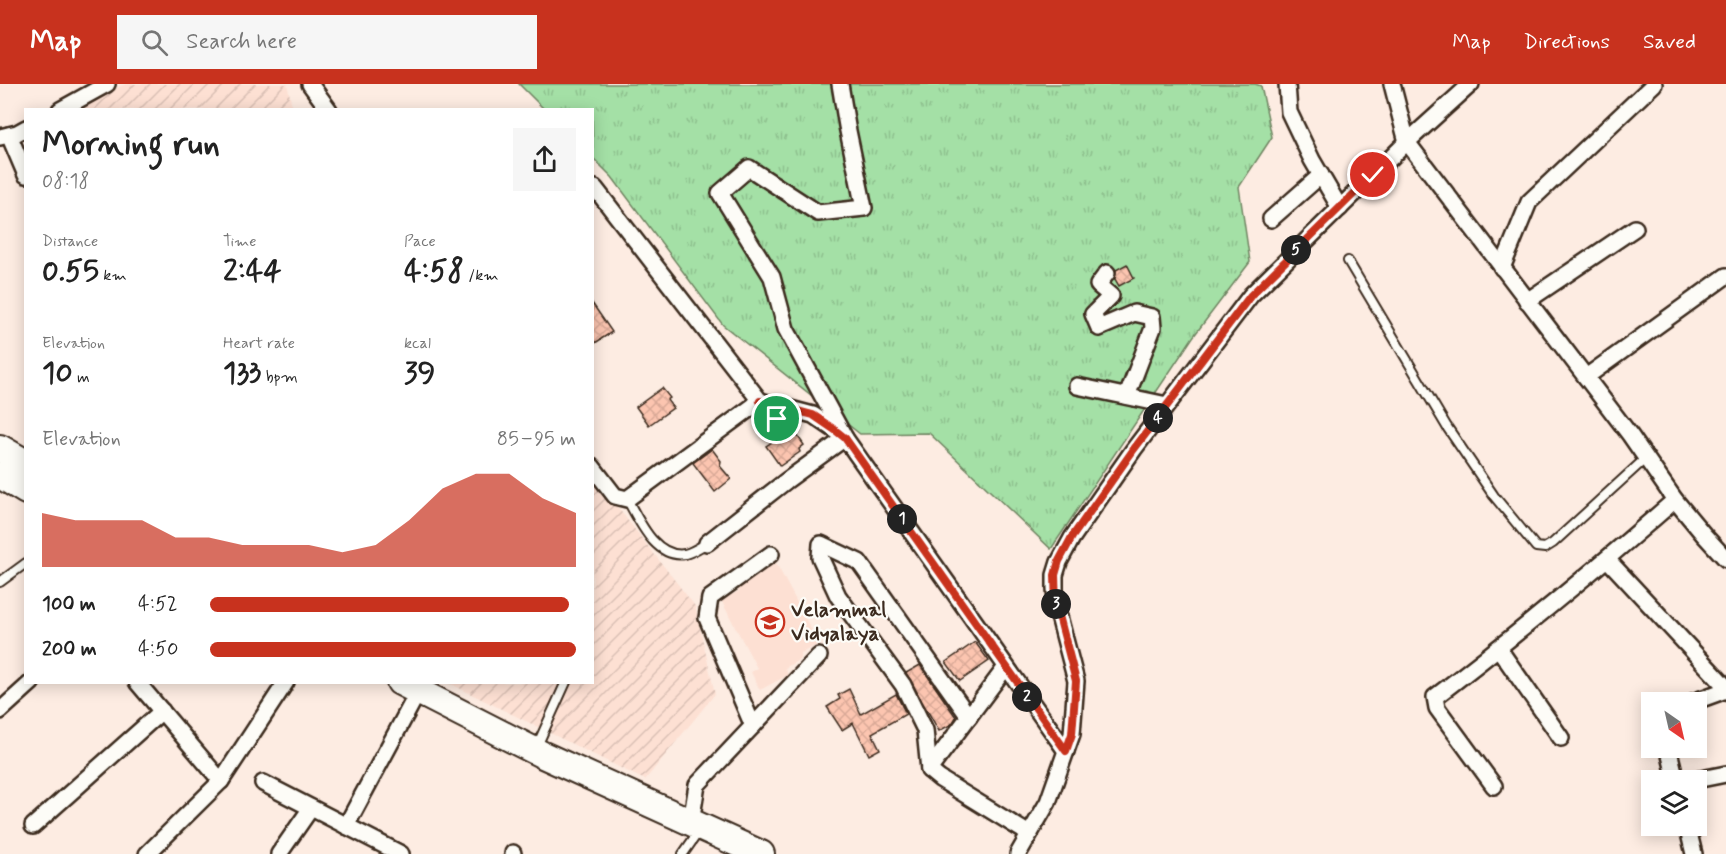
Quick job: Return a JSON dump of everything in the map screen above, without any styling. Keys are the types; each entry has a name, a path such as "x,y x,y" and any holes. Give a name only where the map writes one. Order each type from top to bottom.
{"highway":[{"path":"0,448 24,462"},
{"path":"0,475 24,490"},
{"path":"409,687 535,751 761,854"}],"street":[{"path":"310,84 328,108"},
{"path":"840,84 864,208 818,213 749,168 720,193 772,277 786,329 845,438 1066,751"},
{"path":"1287,84 1289,112 1340,208"},
{"path":"1392,84 1407,142 1586,377 1675,500 1726,559"},
{"path":"1018,854 1048,802 1072,734 1076,681 1056,604 1055,575 1059,561 1072,537 1134,449 1251,295 1407,142 1471,84"},
{"path":"1502,268 1529,202 1654,84"},
{"path":"64,108 105,85"},
{"path":"24,130 4,136 24,172"},
{"path":"1271,219 1321,175"},
{"path":"595,188 760,401 777,419"},
{"path":"1527,301 1635,228"},
{"path":"1107,273 1098,285 1111,296 1093,314 1100,328 1134,313 1152,317 1153,328 1127,396"},
{"path":"1586,377 1726,276"},
{"path":"1077,386 1167,405"},
{"path":"760,401 813,415 845,438"},
{"path":"594,469 615,496 627,499 760,401"},
{"path":"707,543 845,438"},
{"path":"1494,786 1437,708 1435,697 1499,649 1675,500"},
{"path":"969,717 859,562 821,544 820,557 838,596 903,685 925,730 928,770 1029,834"},
{"path":"753,726 707,618 710,598 771,554"},
{"path":"1607,559 1726,689 1707,697"},
{"path":"1499,649 1561,738"},
{"path":"696,824 697,785 819,656"},
{"path":"928,770 1006,667"},
{"path":"0,711 30,684"},
{"path":"139,684 221,781"},
{"path":"147,854 221,781 285,684"},
{"path":"346,826 409,687"},
{"path":"33,826 162,711"},
{"path":"1707,778 1726,774"},
{"path":"263,783 401,854"},
{"path":"279,854 311,807"},
{"path":"1690,836 1694,854"}],"lane":[{"path":"1348,261 1447,428 1494,496 1536,547 1545,548 1553,543 1646,458"},
{"path":"627,499 642,528 657,545 673,554 687,553 707,543"},
{"path":"0,582 24,564"},
{"path":"535,751 565,684"},
{"path":"683,854 696,824"}],"shaded area":[{"path":"126,84 287,84 293,108 72,108"},
{"path":"594,477 695,606 715,694 645,780 451,684 594,684"},
{"name":"Velammal Vidyalaya","path":"776,563 819,644 801,653 800,659 785,668 788,675 760,690 751,672 757,668 721,600 739,591 736,585"}],"green space":[{"path":"519,84 1255,84 1261,86 1272,137 1239,187 1250,262 1193,337 1051,549 929,433 860,434 723,325 612,177 594,159 594,108 543,108"}],"building":[{"path":"1127,264 1134,278 1119,286 1115,279 1116,270"},
{"path":"594,306 612,332 594,344"},
{"path":"662,388 670,398 667,400 673,408 649,425 636,407"},
{"path":"788,422 804,445 799,449 800,452 780,466 766,446 781,436 777,430"},
{"path":"712,449 721,461 720,466 731,479 715,492 693,463"},
{"path":"975,642 989,661 960,681 946,662"},
{"path":"920,665 956,717 952,724 939,731 906,673"},
{"path":"849,689 861,714 896,694 906,714 872,733 880,749 869,755 853,723 842,730 827,707 840,699 838,695"}],"place":[{"name":"Velammal Vidyalaya","path":"770,622"}],"route":[{"path":"777,419 760,401 813,415 845,438 1066,751 1072,734 1076,681 1056,604 1055,575 1059,561 1072,537 1134,449 1251,295 1373,175"}]}
